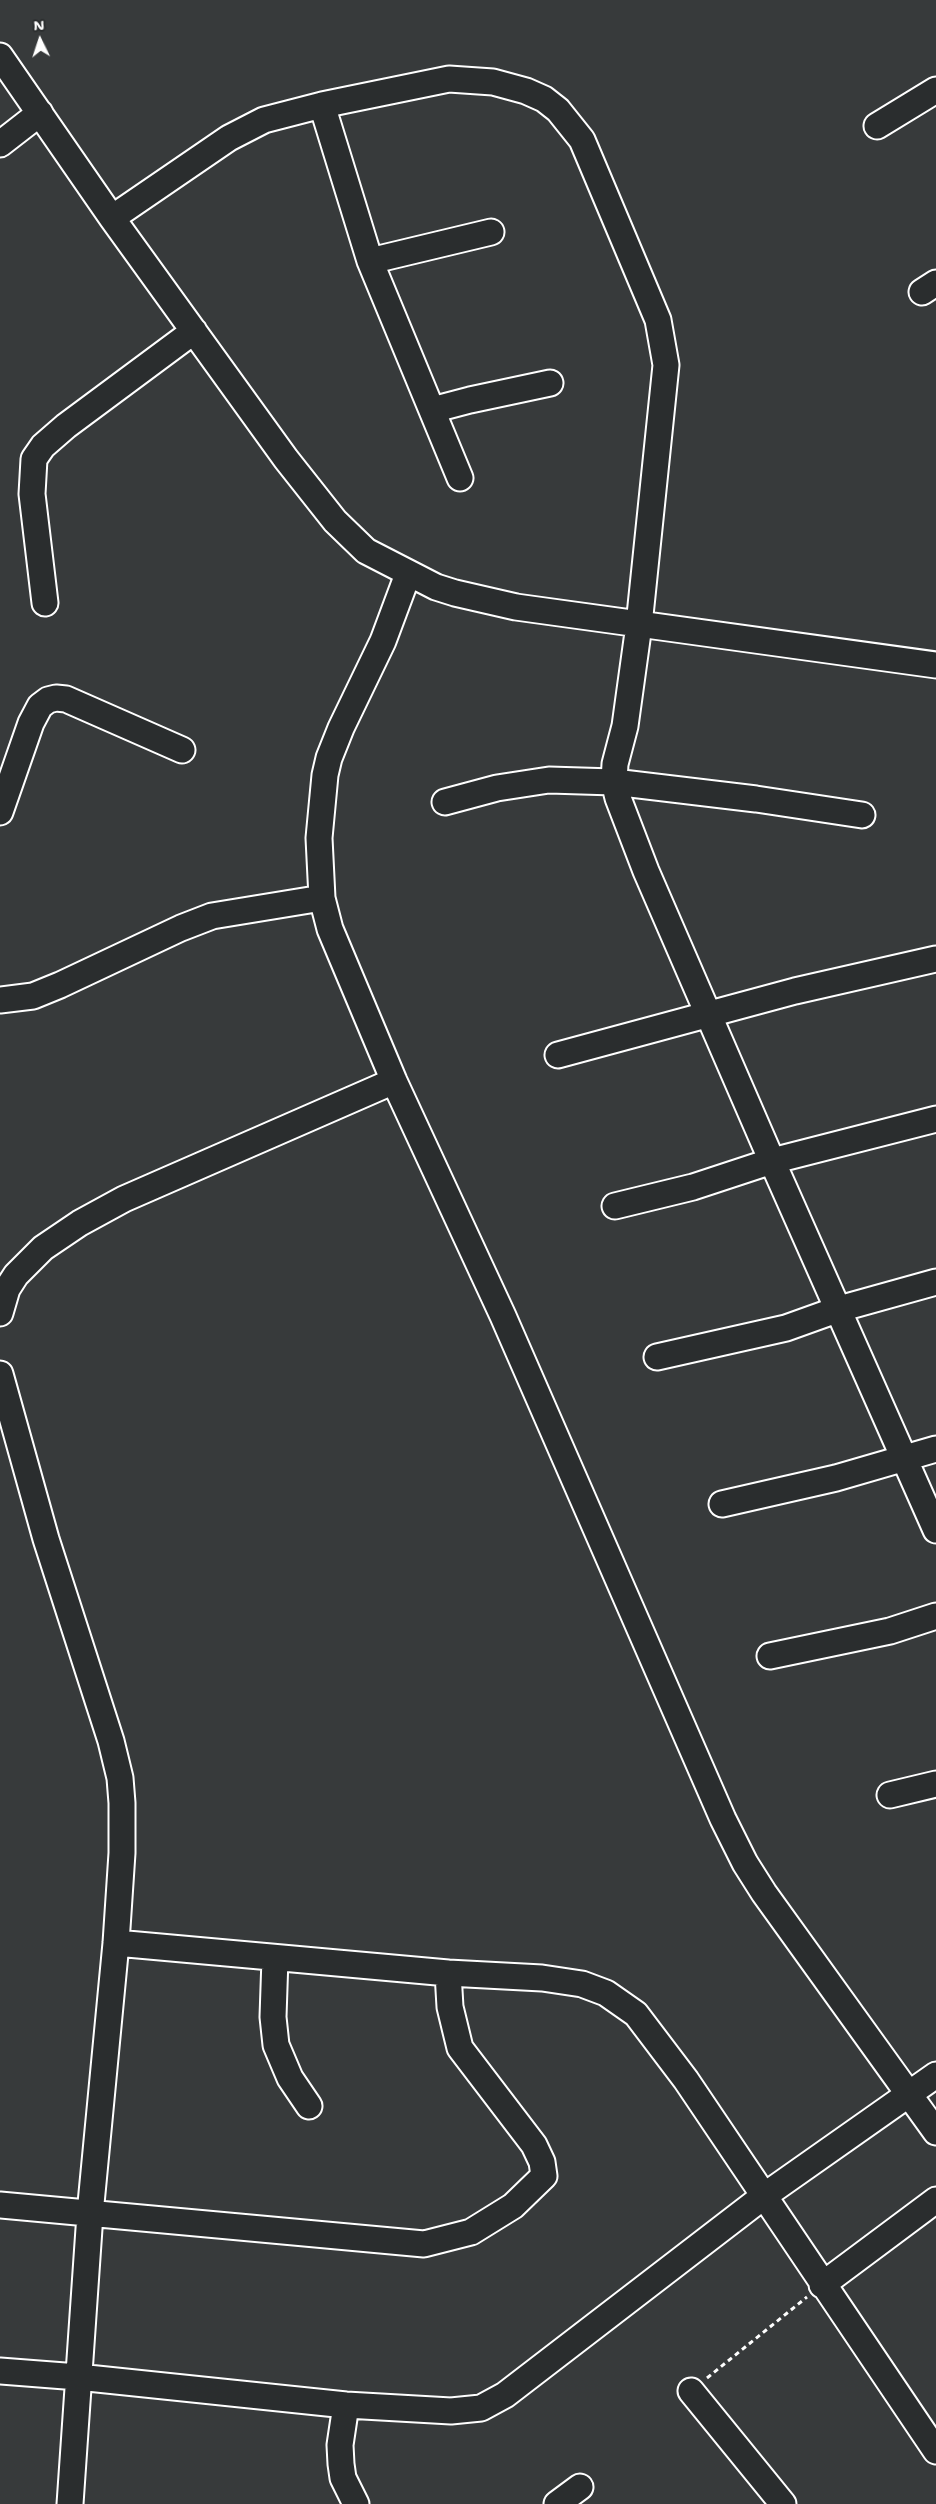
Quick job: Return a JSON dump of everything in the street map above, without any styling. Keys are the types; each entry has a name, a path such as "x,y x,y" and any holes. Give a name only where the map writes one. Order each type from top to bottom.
{"street":[{"path":"0,56 112,218 286,459 335,521 366,551 408,574 455,594 516,607 936,665"},
{"path":"112,218 249,126 289,112 449,79 493,82 526,91 544,99 568,119 582,140 658,320 666,365 639,625 625,726 615,764 614,782 646,871 772,1162 936,1530"},
{"path":"877,126 936,90"},
{"path":"322,105 370,260 460,478"},
{"path":"0,144 40,113"},
{"path":"370,260 491,232"},
{"path":"45,603 32,494 34,459 43,446 66,426 194,331"},
{"path":"432,410 550,383"},
{"path":"408,574 383,641 329,758 321,797 319,838 322,898 340,957 394,1081 503,1316 723,1819 745,1863 764,1893 936,2132"},
{"path":"0,812 31,724 40,706 48,700 56,698 66,699 182,750"},
{"path":"445,802 497,788 549,780 614,782 756,798 862,815"},
{"path":"0,1000 33,996 51,989 212,916 322,898"},
{"path":"558,1055 709,1016 795,991 936,959"},
{"path":"0,1313 3,1287 43,1248 80,1222 124,1199 394,1081"},
{"path":"615,1206 693,1187 772,1162 936,1119"},
{"path":"657,1357 786,1328 839,1309 936,1282"},
{"path":"0,1374 46,1539 105,1722 120,1778 122,1853 116,1943 90,2214 70,2504"},
{"path":"722,1504 906,1459 936,1449"},
{"path":"770,1656 890,1631 936,1616"},
{"path":"890,1795 936,1784"},
{"path":"116,1943 448,1973 542,1978 582,1984 619,2000 636,2014 661,2045 936,2451"},
{"path":"275,1958 273,2018 276,2045 290,2078 309,2106"},
{"path":"0,2205 424,2244 472,2232 513,2206 540,2182 544,2176 542,2162 534,2145 460,2048 450,2007 448,1973"},
{"path":"0,2371 346,2404 451,2412 490,2404 764,2196 936,2075"},
{"path":"822,2285 936,2200"},
{"path":"691,2391 783,2504"},
{"path":"346,2404 340,2445 341,2464 343,2478 356,2504"},
{"path":"557,2504 580,2487"}],"path":[{"path":"691,2391 822,2285"}]}
